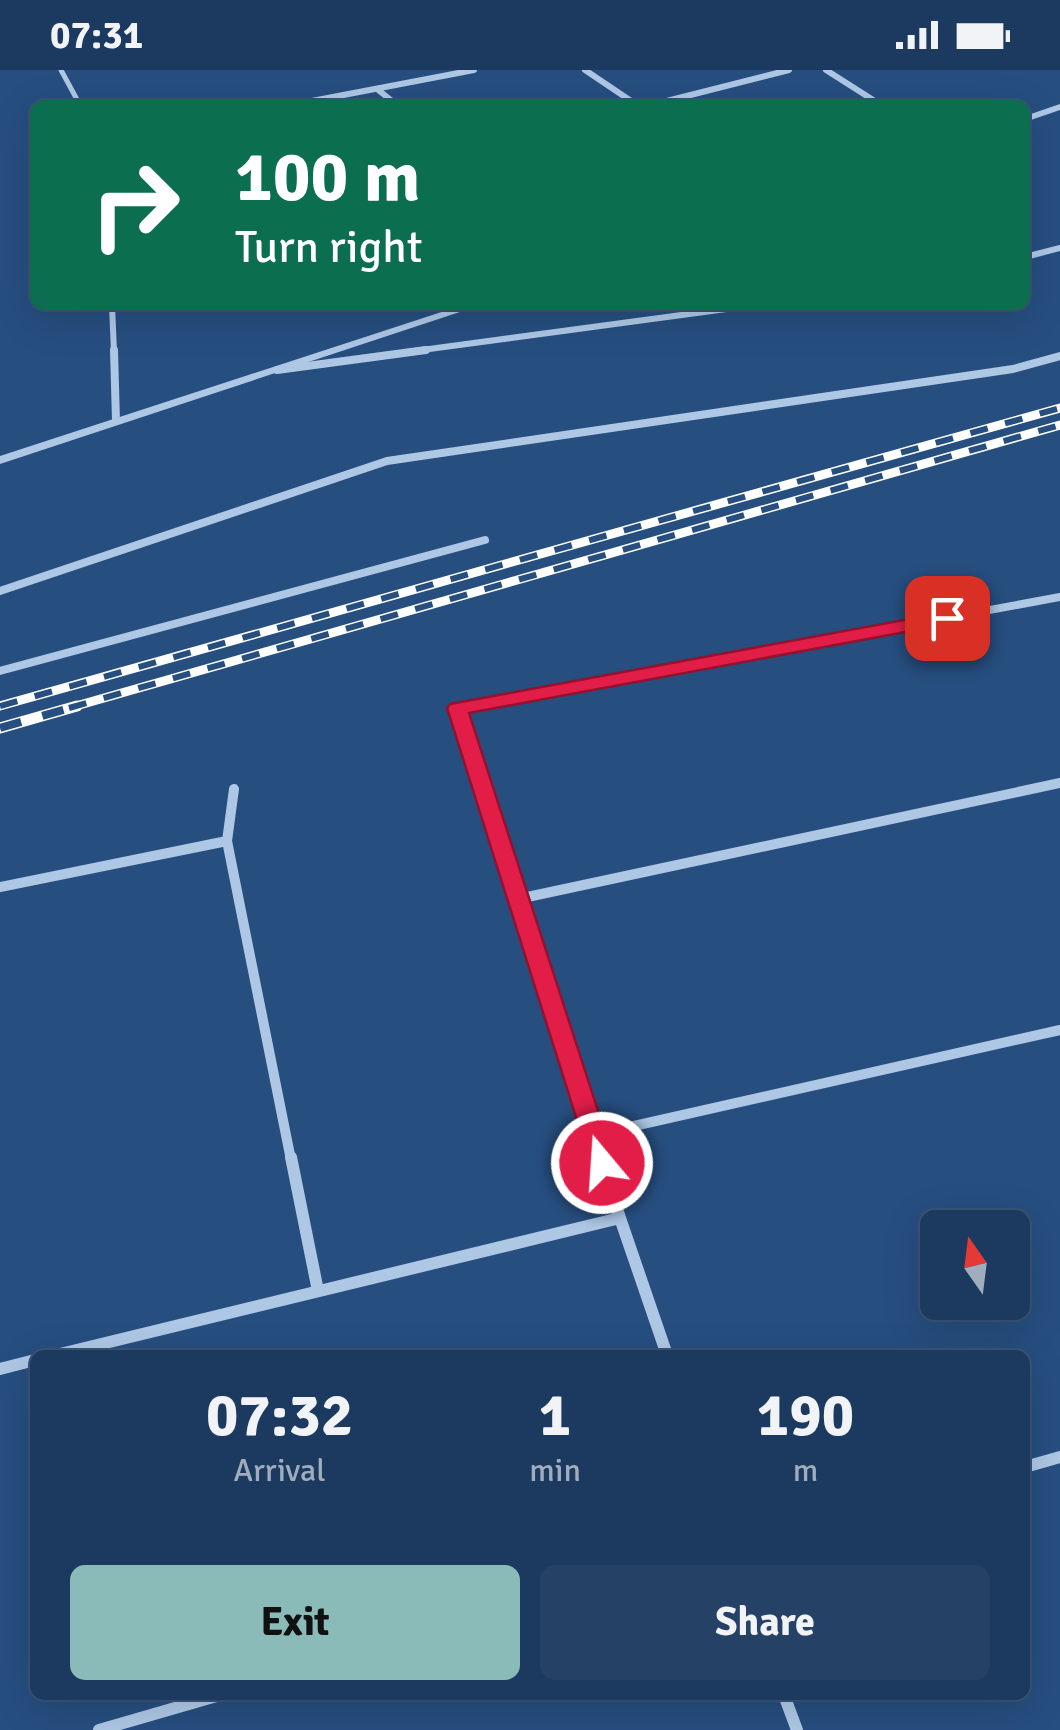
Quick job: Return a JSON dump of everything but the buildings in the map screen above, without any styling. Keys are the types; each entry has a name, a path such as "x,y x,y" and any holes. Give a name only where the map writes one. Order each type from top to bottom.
{"street":[{"path":"316,100 474,70"},
{"path":"585,70 630,100"},
{"path":"670,100 789,70"},
{"path":"826,70 873,100"},
{"path":"377,88 391,100"},
{"path":"1030,117 1060,107"},
{"path":"1030,256 1060,248"},
{"path":"112,310 116,421"},
{"path":"0,460 460,310"},
{"path":"275,370 719,310"},
{"path":"0,592 387,461 1012,369 1060,356"},
{"path":"0,671 485,540"},
{"path":"665,1350 457,708 1060,597"},
{"path":"518,898 1060,783"},
{"path":"234,789 227,841 318,1291"},
{"path":"0,888 227,841"},
{"path":"594,1136 1060,1030"},
{"path":"76,1350 620,1218"},
{"path":"0,1368 30,1361"},
{"path":"1030,1466 1060,1457"},
{"path":"98,1730 203,1700"},
{"path":"786,1700 796,1730"}],"lane":[{"path":"61,70 77,100"}],"railway":[{"path":"0,706 1060,408"},
{"path":"69,708 1060,425"},
{"path":"0,728 77,706"}],"route":[{"path":"602,1163 457,708 947,618"}]}
